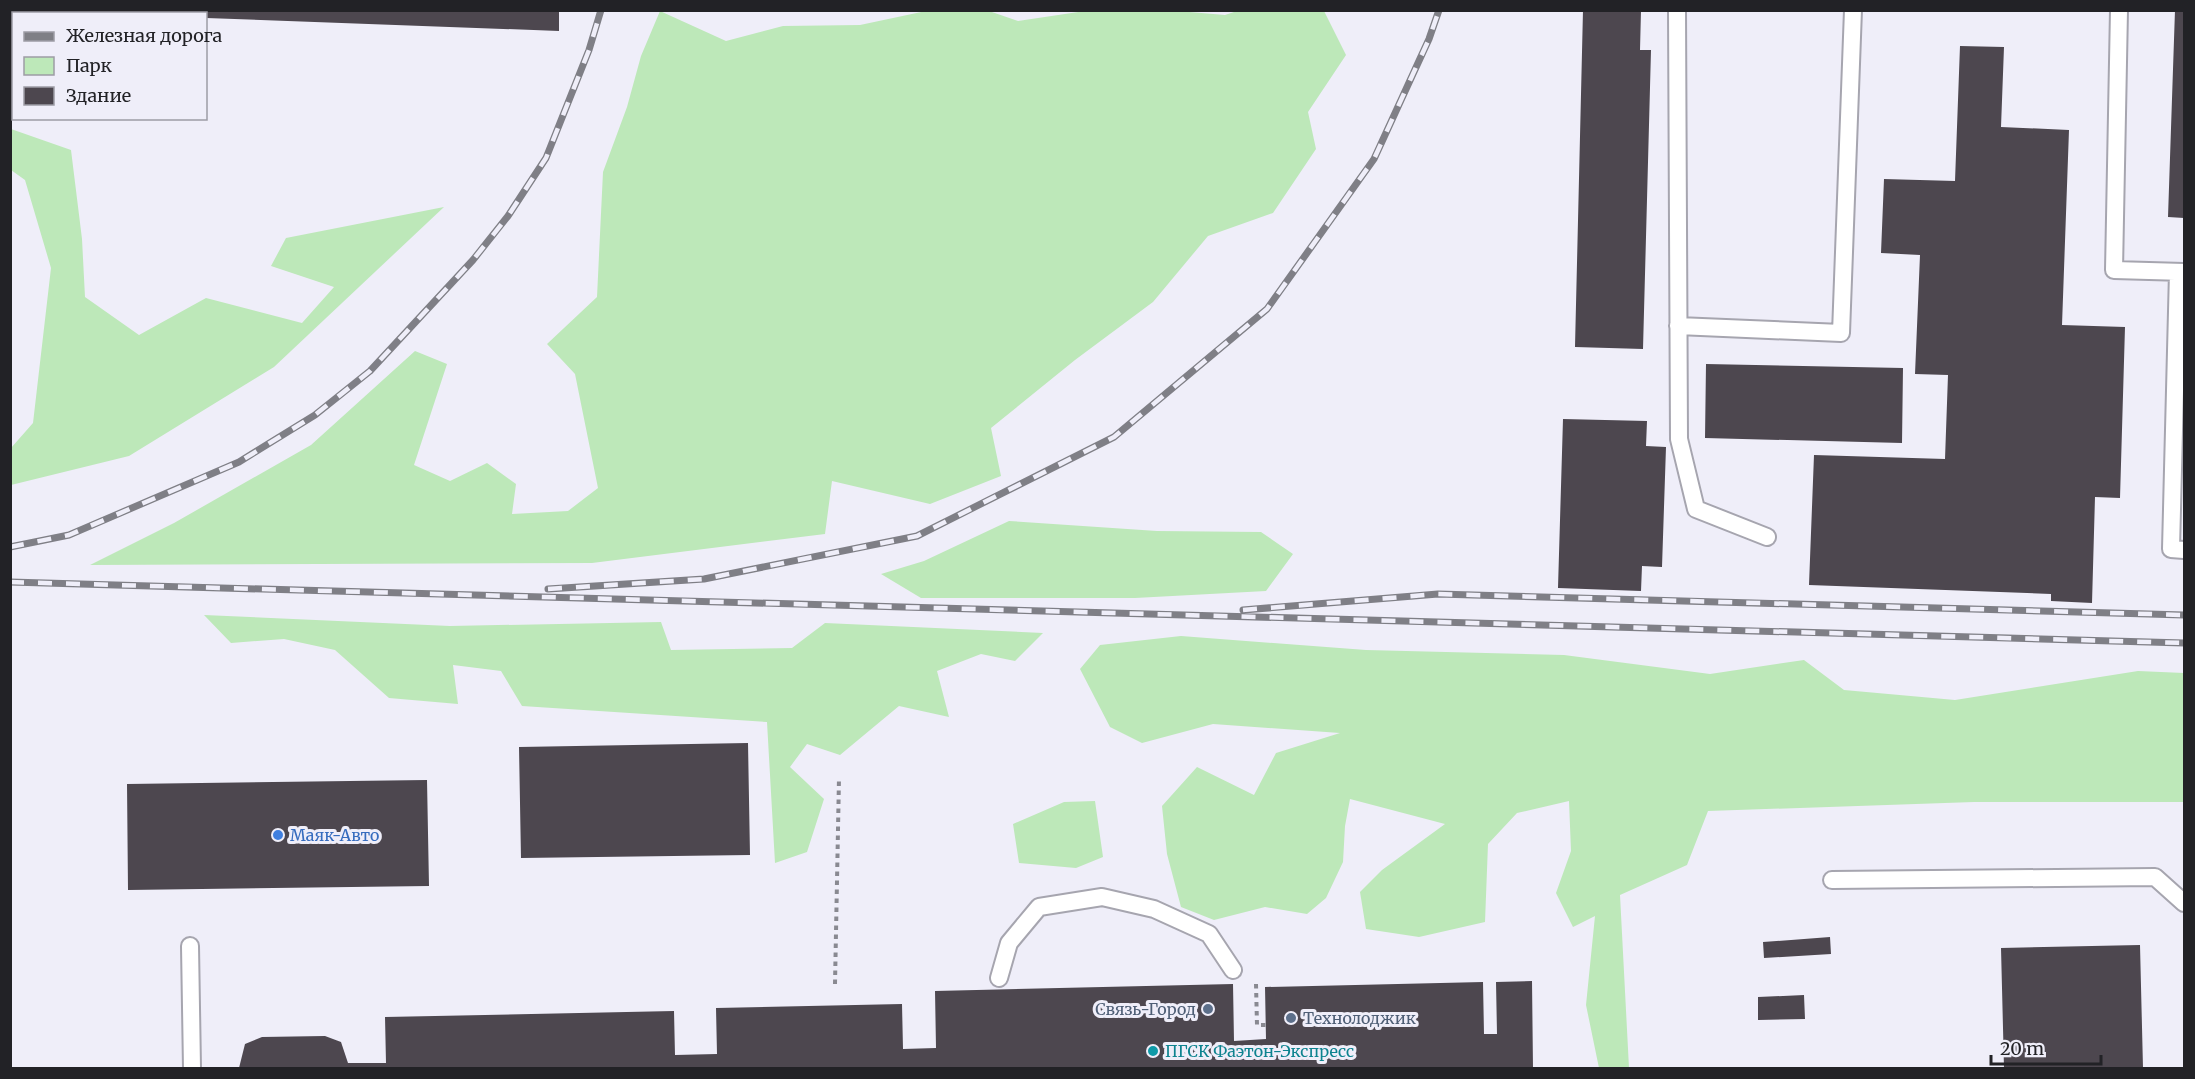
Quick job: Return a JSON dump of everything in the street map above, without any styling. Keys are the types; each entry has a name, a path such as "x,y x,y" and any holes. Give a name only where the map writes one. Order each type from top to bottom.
{"lane":[{"path":"1677,10 1679,439 1696,509 1767,537"},
{"path":"1678,326 1841,333 1853,10"},
{"path":"2119,10 2114,270 2181,272 2170,549 2184,550"},
{"path":"1832,880 2155,877 2184,903"},
{"path":"999,978 1009,943 1039,906 1102,897 1154,909 1209,934 1233,970"},
{"path":"190,946 192,1068"}],"path":[{"path":"835,984 839,778"},
{"path":"1256,986 1257,1025 1266,1025"}],"green space":[{"path":"1166,10 1225,15 1237,11 1324,11 1346,55 1308,112 1316,149 1273,213 1208,236 1153,302 1075,360 991,428 1001,476 930,504 832,481 825,534 592,563 90,565 174,523 311,445 415,351 447,364 414,465 450,481 487,463 516,484 512,514 568,511 598,488 575,374 547,344 597,297 603,172 627,107 641,56 660,11 726,41 783,26 860,25 926,11 989,11 1018,21 1085,11"},
{"path":"11,129 71,150 82,239 85,297 139,335 206,298 302,323 334,287 271,266 286,238 444,207 274,367 129,456 11,485 11,448 33,423 51,268 25,180 11,170"},
{"path":"1009,521 1157,531 1261,532 1293,554 1266,591 1135,598 921,598 881,574 924,561"},
{"path":"204,615 450,626 661,622 671,650 792,648 825,623 1043,633 1015,661 981,654 937,671 949,717 899,706 840,755 807,744 790,767 824,799 807,852 775,863 767,722 522,706 501,671 453,665 458,704 389,698 335,650 284,639 231,643"},
{"path":"1181,636 1366,650 1564,655 1710,674 1804,660 1844,690 1955,700 2138,671 2184,673 2184,802 1974,802 1708,811 1687,865 1620,895 1629,1068 1599,1068 1586,1005 1595,916 1573,927 1556,893 1571,851 1569,801 1517,813 1488,844 1485,922 1419,937 1366,929 1360,892 1382,870 1445,824 1350,799 1345,826 1343,862 1326,898 1307,914 1265,907 1214,920 1181,907 1167,854 1162,806 1197,767 1254,795 1276,753 1340,733 1213,724 1142,743 1110,727 1080,669 1100,645"},
{"path":"1095,801 1103,857 1076,868 1019,863 1013,824 1064,802"}],"building":[{"path":"163,10 559,10 559,31 207,18 207,12 163,12"},
{"path":"1583,10 1641,10 1640,50 1651,50 1643,349 1575,347"},
{"path":"2175,10 2184,10 2184,218 2168,217"},
{"path":"1960,46 2004,47 2001,127 2069,130 2062,325 2125,327 2120,498 2095,497 2092,603 2051,601 2051,594 1809,585 1814,455 1945,459 1948,375 1915,374 1920,255 1881,253 1884,179 1955,181"},
{"path":"1706,364 1903,368 1902,443 1705,438"},
{"path":"1563,419 1647,421 1646,446 1666,447 1662,567 1642,566 1641,591 1558,588"},
{"path":"748,743 750,855 521,858 519,747"},
{"name":"Маяк-Авто","path":"427,780 429,886 128,890 127,784"},
{"path":"1830,937 1831,954 1764,958 1763,942"},
{"path":"2140,945 2143,1068 2004,1068 2001,948"},
{"path":"1532,981 1533,1068 239,1068 245,1044 262,1037 325,1036 341,1042 348,1063 386,1063 385,1017 674,1011 675,1055 717,1054 716,1008 902,1004 903,1049 936,1048 935,991 1233,984 1234,1041 1266,1039 1265,987 1483,982 1484,1034 1497,1034 1496,982"},
{"path":"1804,995 1805,1019 1758,1020 1758,997"}],"railway":[{"path":"10,547 69,535 239,462 315,415 370,371 473,260 508,216 546,158 589,50 601,10"},
{"path":"548,589 704,579 917,536 1114,437 1267,309 1374,159 1429,39 1439,10"},
{"path":"10,582 2184,643"},
{"path":"1243,610 1438,594 2184,615"}],"place":[{"name":"Маяк-Авто","path":"278,835"},
{"name":"Связь-Город","path":"1208,1009"},
{"name":"Технолоджик","path":"1291,1018"},
{"name":"ПГСК Фаэтон-Экспресс","path":"1153,1051"}]}
